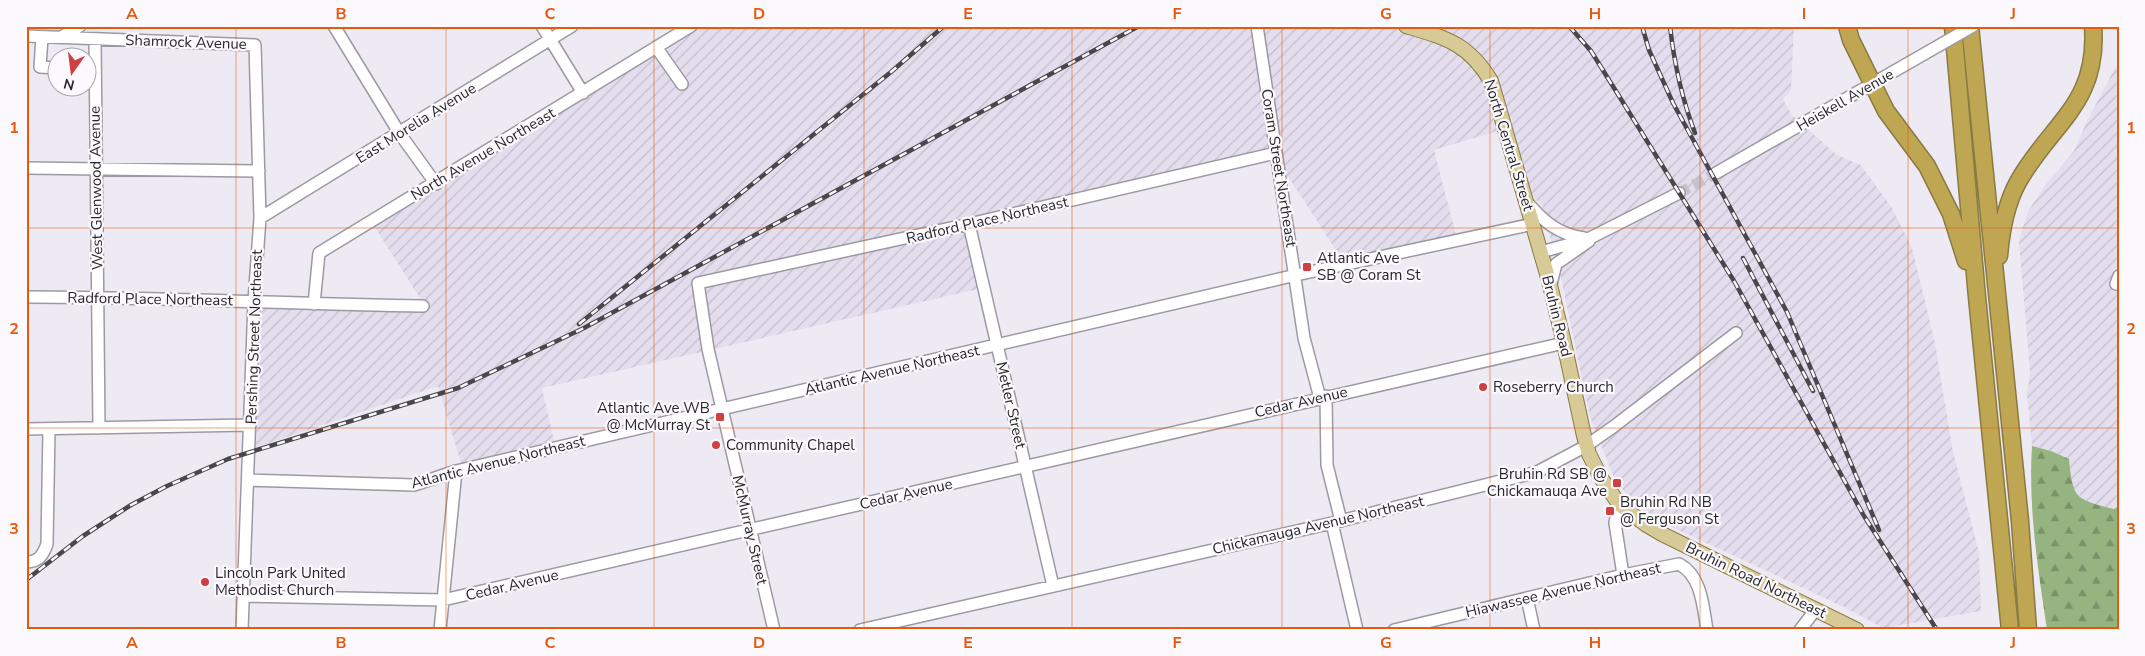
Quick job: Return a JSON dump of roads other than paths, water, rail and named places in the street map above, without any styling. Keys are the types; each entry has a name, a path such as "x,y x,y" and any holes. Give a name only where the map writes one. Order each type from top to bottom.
{"highway":[{"path":"1847,26 1851,40 1886,111 1926,166 1951,214 1977,297"},
{"path":"1953,26 1977,297 2010,630"},
{"path":"1971,26 1996,295 2020,521 2028,630"},
{"path":"1996,295 2001,236 2008,208 2018,182 2074,106 2086,84 2092,56 2093,26"}],"main road":[{"name":"North Central Street","path":"1406,26 1454,43 1472,54 1485,70 1495,90 1540,252"},
{"name":"Bruhin Road","path":"1540,252 1564,343 1586,446 1601,478 1619,504 1631,513"},
{"name":"Bruhin Road Northeast","path":"1631,513 1645,524 1683,545 1858,630"}],"street":[{"path":"63,36 80,26"},
{"path":"334,26 400,134 436,184"},
{"path":"542,26 583,93"},
{"name":"East Morelia Avenue","path":"260,218 400,134 572,26"},
{"name":"North Avenue Northeast","path":"314,304 319,254 691,26"},
{"name":"Coram Street Northeast","path":"1257,26 1304,338 1323,397 1327,465 1357,630"},
{"name":"Heiskell Avenue","path":"1716,173 1971,26"},
{"name":"Shamrock Avenue","path":"26,36 255,45"},
{"path":"42,37 40,67 48,67"},
{"name":"West Glenwood Avenue","path":"95,39 99,428"},
{"name":"Pershing Street Northeast","path":"242,630 254,301 260,218 255,45"},
{"path":"656,47 682,84"},
{"name":"Radford Place Northeast","path":"698,284 970,224 1276,153"},
{"path":"26,168 258,170"},
{"path":"1540,252 1591,237 1679,193"},
{"path":"1526,201 1553,228 1569,236 1591,237"},
{"name":"Metler Street","path":"970,224 998,345 1005,386 1052,586"},
{"name":"Atlantic Avenue Northeast","path":"248,480 414,485 456,471 722,408 1296,275 1533,224"},
{"path":"1550,288 1556,264 1584,245 1591,237"},
{"name":"McMurray Street","path":"698,284 708,349 774,630"},
{"name":"Radford Place Northeast","path":"26,297 98,297 423,306"},
{"name":"Chickamauga Avenue Northeast","path":"860,630 1337,522 1537,472 1586,446 1736,333"},
{"name":"Cedar Avenue","path":"243,596 444,600 1564,343"},
{"path":"26,429 250,425"},
{"path":"30,562 43,556 48,544 49,429"},
{"path":"440,630 456,471"},
{"path":"1619,504 1615,523 1623,575"},
{"name":"Hiawassee Avenue Northeast","path":"1394,630 1623,575 1679,564 1690,571 1694,579 1701,596 1707,630"},
{"path":"1527,598 1534,630"},
{"path":"1800,630 1816,609"}],"tunnel":[{"path":"1679,193 1716,173"}],"railway":[{"path":"579,324 891,72 944,26"},
{"path":"26,580 83,536 131,505 167,486 228,459 458,388 584,328 1139,26"},
{"path":"1569,26 1591,51 1734,281 1864,516 1937,630"},
{"path":"1642,26 1649,50 1673,103 1787,312 1879,530"},
{"path":"1670,26 1679,80 1695,133"},
{"path":"1743,258 1813,391"}],"place":[{"name":"Atlantic Ave SB @ Coram St","path":"1307,267"},
{"name":"Roseberry Church","path":"1483,387"},
{"name":"Atlantic Ave WB @ McMurray St","path":"720,417"},
{"name":"Community Chapel","path":"716,445"},
{"name":"Bruhin Rd SB @ Chickamauqa Ave","path":"1617,483"},
{"name":"Bruhin Rd NB @ Ferguson St","path":"1610,511"},
{"name":"Lincoln Park United Methodist Church","path":"205,582"}]}
